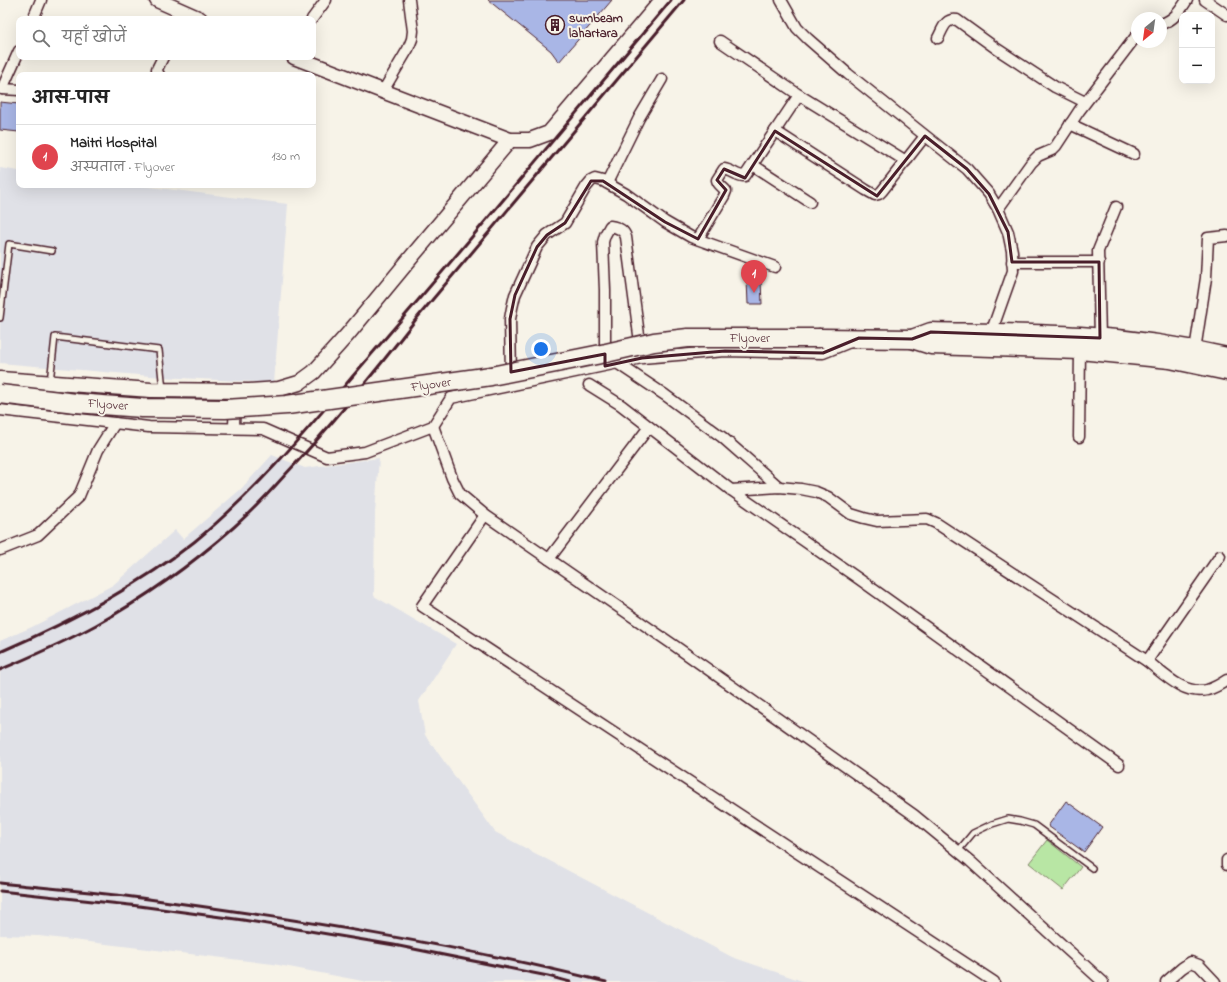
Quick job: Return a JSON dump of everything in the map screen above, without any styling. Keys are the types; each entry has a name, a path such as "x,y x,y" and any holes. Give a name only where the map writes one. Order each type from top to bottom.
{"highway":[{"path":"912,339 931,332 1073,336 1195,350 1227,357"},
{"name":"Flyover","path":"0,394 76,403 135,407 225,409 287,404 491,376 654,342 688,338 912,339"},
{"path":"912,339 931,345 1080,350 1170,359 1227,371"}],"street":[{"path":"34,16 41,0"},
{"path":"157,0 187,16"},
{"path":"315,16 326,0"},
{"path":"383,91 408,49 412,39 413,31 410,0"},
{"path":"302,60 510,140 530,140 549,133 662,0"},
{"path":"781,0 797,28 808,39 848,74 966,169 989,194 998,209 1008,232 1012,251 1013,271 991,333"},
{"path":"1167,21 1176,15 1186,0"},
{"path":"1205,0 1227,15"},
{"path":"938,38 948,21 952,19 957,20 997,49 1055,87 1086,102"},
{"path":"720,41 799,95 906,161"},
{"path":"998,209 1031,163 1038,156 1052,150 1056,146 1086,102 1131,43"},
{"path":"16,57 1,89 16,90"},
{"path":"158,72 157,69 162,60"},
{"path":"607,183 639,118 662,79"},
{"path":"698,239 726,191 718,184 716,180 724,169 745,176 799,95"},
{"path":"1070,124 1134,154"},
{"path":"775,131 875,195 879,194 925,136"},
{"path":"0,379 169,391 279,389 299,383 314,372 348,334 510,140"},
{"path":"753,165 810,202"},
{"path":"511,386 510,319 515,295 537,247 547,235 565,223 591,181 599,179 607,183 626,194 665,222 691,236 775,267"},
{"path":"1100,338 1098,251 1116,206"},
{"path":"605,366 605,290 603,242 605,234 610,226 623,231 626,237 642,358"},
{"path":"1195,350 1206,278 1208,238 1227,236"},
{"path":"1012,262 1099,262"},
{"path":"0,410 149,427 263,429 327,457 365,452 433,426 451,398 642,358 725,351 823,353 859,338"},
{"path":"1079,437 1080,350"},
{"path":"617,363 665,395 722,438 779,487"},
{"path":"589,385 621,405 731,490 859,579 1119,765"},
{"path":"234,428 235,391"},
{"path":"0,550 38,535 79,496 98,450 115,423"},
{"path":"433,426 452,478 460,494 485,515 675,646 914,815 970,861 1103,982"},
{"path":"549,559 649,427"},
{"path":"731,490 779,487 801,489 816,492 828,497 851,514 864,518 877,521 927,519 936,523 1147,661 1173,681 1185,688 1207,690 1227,680"},
{"path":"485,515 422,606 994,982"},
{"path":"1147,661 1220,556"},
{"path":"1227,860 1227,865"},
{"path":"1166,982 1174,974 1191,962 1199,965 1215,982"}],"lane":[{"path":"0,318 9,244 52,251"},
{"path":"50,383 55,337 159,350 169,391"},
{"path":"958,851 972,833 1008,819 1020,820 1034,825 1092,868"}],"highlighted area":[{"path":"775,131 877,196 925,136 967,169 989,194 1008,232 1012,262 1099,262 1100,338 931,332 912,339 859,338 823,353 725,351 642,358 605,366 605,354 511,372 510,319 515,295 537,247 547,235 565,223 591,181 603,181 665,222 698,239 726,190 717,180 724,169 745,178"}],"shaded area":[{"path":"0,168 16,171 16,188 158,188 288,204 274,383 162,377 0,363"},
{"path":"272,455 305,468 379,458 375,513 374,596 456,644 419,701 425,735 495,832 732,957 805,982 368,982 273,964 39,936 0,935 0,641 32,627 113,585 175,530 183,539 241,489"}],"green space":[{"path":"1047,840 1081,867 1063,890 1029,863"}],"building":[{"name":"sumbeam lahartara","path":"488,0 612,0 559,62 551,51"},
{"path":"0,102 16,104 16,132 0,130"},
{"path":"747,280 761,280 762,304 748,304"},
{"path":"1066,801 1102,827 1084,852 1048,826"}],"railway":[{"path":"0,652 76,617 149,575 194,542 244,498 290,449 333,399 671,0"},
{"path":"0,670 48,649 96,625 132,604 185,567 218,541 247,515 336,418 417,318 684,0"},
{"path":"0,883 141,898 317,924 433,944 549,968 606,982"},
{"path":"0,891 139,906 243,920 394,945 548,976 570,982"}],"place":[{"name":"sumbeam lahartara","path":"555,25"},
{"name":"Maitri Hospital","path":"754,293"}]}
